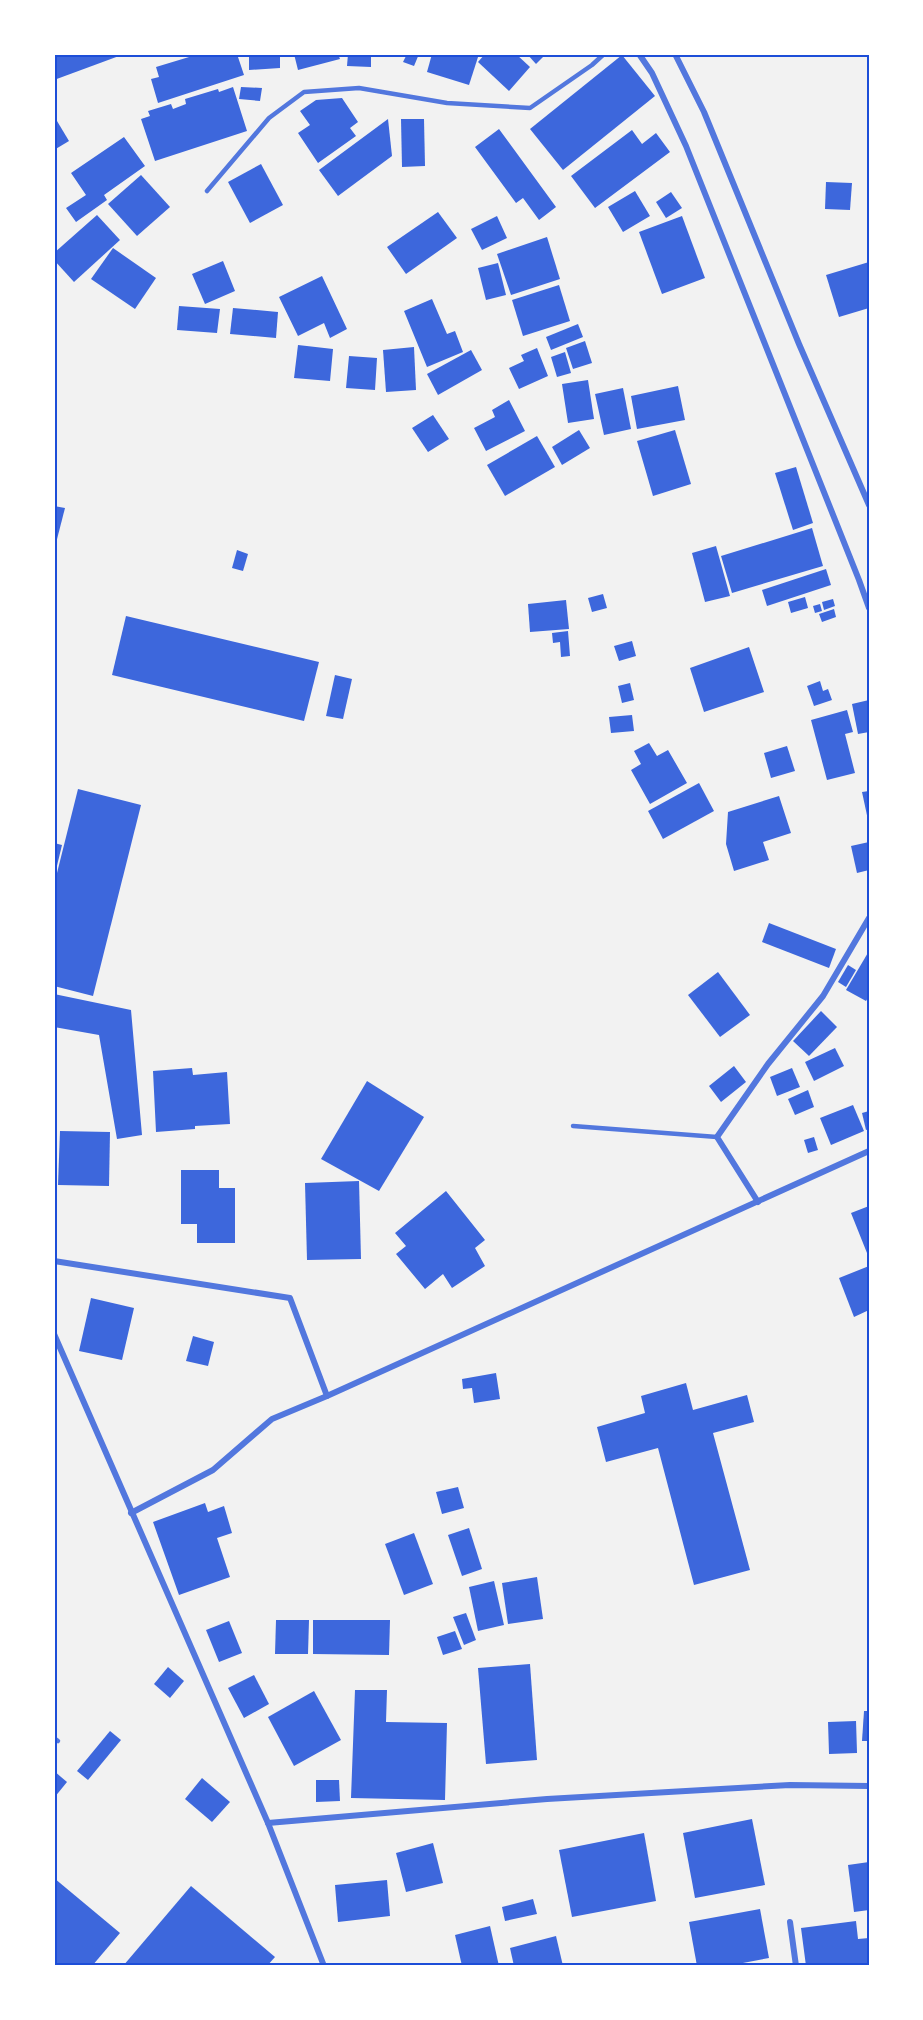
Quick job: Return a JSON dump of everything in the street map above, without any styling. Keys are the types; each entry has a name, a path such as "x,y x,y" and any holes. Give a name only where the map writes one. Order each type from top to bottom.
{"street":[{"path":"639,54 652,74 686,146 869,608"},
{"path":"675,54 704,112 799,344 869,505"},
{"path":"758,1202 717,1137 768,1064 823,996 869,918"},
{"path":"132,1513 213,1470 272,1419 869,1151"},
{"path":"54,1261 291,1298 327,1396"},
{"path":"54,1334 268,1823 324,1966"},
{"path":"268,1823 548,1799 790,1785 869,1786"},
{"path":"790,1922 796,1966"}],"lane":[{"path":"207,191 269,118 304,92 359,88 447,103 530,108 592,65 604,54"},
{"path":"573,1126 717,1137"}],"building":[{"path":"54,54 118,54 119,56 54,80"},
{"path":"199,54 237,54 244,75 158,103 151,79 159,77 156,67"},
{"path":"249,54 280,54 280,68 249,70"},
{"path":"294,54 338,54 340,59 298,70"},
{"path":"348,54 371,54 371,67 347,66"},
{"path":"407,54 419,54 414,66 403,62"},
{"path":"432,54 479,54 469,85 427,72"},
{"path":"485,54 516,54 530,67 509,91 478,62"},
{"path":"527,54 546,54 536,64"},
{"path":"622,55 655,96 563,170 530,129"},
{"path":"233,87 247,131 155,161 141,119 150,116 148,111 171,104 173,109 186,104 185,99"},
{"path":"241,87 262,88 260,101 239,99"},
{"path":"342,98 358,122 350,128 356,136 318,163 298,133 310,125 300,111 316,100"},
{"path":"54,116 69,141 54,150"},
{"path":"388,119 392,156 338,196 319,170"},
{"path":"401,119 424,119 425,166 402,167"},
{"path":"499,129 556,207 539,220 523,198 516,203 475,147"},
{"path":"632,130 642,144 656,133 670,152 595,208 571,176"},
{"path":"124,137 145,166 104,195 107,200 76,222 66,208 86,195 71,173"},
{"path":"261,164 283,205 250,223 228,182"},
{"path":"141,175 170,207 137,236 108,204"},
{"path":"826,182 852,183 850,210 825,209"},
{"path":"635,191 650,216 623,232 608,207"},
{"path":"671,192 682,208 666,218 656,202"},
{"path":"438,212 457,238 406,274 387,247"},
{"path":"97,215 120,240 74,282 54,260 54,253"},
{"path":"497,216 507,238 482,250 471,229"},
{"path":"682,216 705,278 662,294 639,232"},
{"path":"547,237 560,279 511,295 497,254"},
{"path":"113,248 156,278 135,309 91,279"},
{"path":"223,261 235,291 205,304 192,274"},
{"path":"869,262 869,308 839,317 826,275"},
{"path":"498,263 506,295 486,300 478,268"},
{"path":"322,276 347,329 330,338 324,323 298,336 279,297"},
{"path":"559,285 570,321 523,336 512,300"},
{"path":"432,299 447,334 455,331 463,352 427,367 404,311"},
{"path":"179,306 220,309 217,333 177,330"},
{"path":"233,308 278,312 276,338 230,334"},
{"path":"578,324 583,337 551,350 546,337"},
{"path":"585,341 592,363 573,369 566,348"},
{"path":"298,345 333,349 330,381 294,378"},
{"path":"414,347 416,390 386,392 383,350"},
{"path":"537,348 548,376 519,389 509,368 524,361 521,355"},
{"path":"471,350 482,370 438,395 427,374"},
{"path":"565,352 571,373 557,377 551,357"},
{"path":"349,356 377,358 375,390 346,388"},
{"path":"588,380 594,419 568,423 562,384"},
{"path":"678,386 685,420 637,429 631,396"},
{"path":"623,388 631,429 604,435 595,394"},
{"path":"509,400 525,431 486,451 474,428 495,417 492,410"},
{"path":"433,415 449,439 428,452 412,428"},
{"path":"579,430 590,448 562,465 552,447"},
{"path":"675,430 691,484 653,496 637,441"},
{"path":"537,436 555,467 505,496 487,465"},
{"path":"796,467 813,523 793,530 775,473"},
{"path":"54,506 65,508 55,547 54,547"},
{"path":"812,528 823,566 732,593 721,556"},
{"path":"716,546 730,596 705,602 692,553"},
{"path":"237,550 248,554 243,571 232,568"},
{"path":"826,569 831,585 767,606 762,590"},
{"path":"603,594 607,608 592,612 588,598"},
{"path":"805,597 808,608 791,613 788,602"},
{"path":"833,599 835,606 824,610 822,602"},
{"path":"566,600 569,629 530,632 528,604"},
{"path":"820,604 822,611 815,613 813,606"},
{"path":"834,609 836,617 822,622 819,614"},
{"path":"126,616 319,662 304,721 112,675"},
{"path":"568,631 570,656 561,657 560,642 553,643 552,633"},
{"path":"632,641 636,656 619,661 614,646"},
{"path":"749,647 764,692 704,712 690,668"},
{"path":"335,675 352,679 343,719 326,716"},
{"path":"820,681 823,691 828,689 832,700 814,706 807,686"},
{"path":"630,683 634,700 622,703 618,686"},
{"path":"869,700 869,732 858,734 852,704"},
{"path":"847,710 853,732 845,734 855,773 827,780 811,720"},
{"path":"632,715 634,731 611,733 609,717"},
{"path":"649,743 657,756 668,750 687,783 650,804 631,770 641,764 634,751"},
{"path":"787,746 795,771 771,778 764,753"},
{"path":"699,783 714,811 663,839 648,811"},
{"path":"78,789 141,805 93,996 54,986 54,885"},
{"path":"869,791 869,819 868,820 862,792"},
{"path":"779,796 791,833 763,842 769,860 734,871 726,844 728,812"},
{"path":"869,842 869,870 857,873 851,846"},
{"path":"54,843 62,845 55,874 54,874"},
{"path":"769,923 836,949 829,968 762,942"},
{"path":"869,951 869,996 866,1001 846,990"},
{"path":"848,965 856,970 846,987 838,982"},
{"path":"718,972 750,1015 720,1037 688,995"},
{"path":"54,994 131,1010 142,1135 117,1139 99,1035 54,1027"},
{"path":"821,1011 837,1027 809,1056 793,1041"},
{"path":"835,1048 844,1066 814,1081 805,1062"},
{"path":"734,1066 746,1082 721,1102 709,1086"},
{"path":"192,1068 193,1075 227,1072 230,1124 156,1132 153,1071"},
{"path":"792,1068 800,1087 777,1096 770,1077"},
{"path":"367,1081 424,1117 379,1191 321,1159"},
{"path":"808,1090 814,1107 795,1115 788,1099"},
{"path":"853,1105 864,1131 831,1145 820,1118"},
{"path":"869,1111 869,1129 866,1130 862,1113"},
{"path":"60,1131 110,1132 109,1186 58,1185"},
{"path":"814,1137 818,1150 808,1153 804,1140"},
{"path":"181,1170 219,1170 219,1188 235,1188 235,1243 197,1243 197,1224 181,1224"},
{"path":"359,1181 361,1259 307,1260 305,1183"},
{"path":"446,1191 485,1240 475,1248 485,1266 452,1288 443,1274 425,1289 396,1254 406,1246 395,1233"},
{"path":"869,1206 869,1258 851,1213"},
{"path":"869,1266 869,1310 854,1317 839,1278"},
{"path":"91,1298 134,1308 122,1360 79,1351"},
{"path":"193,1336 214,1342 208,1366 186,1361"},
{"path":"496,1373 500,1399 474,1403 472,1388 463,1389 462,1379"},
{"path":"686,1383 693,1410 747,1395 754,1422 713,1433 750,1570 694,1585 658,1448 606,1462 597,1427 645,1413 641,1396"},
{"path":"458,1487 464,1508 442,1514 436,1492"},
{"path":"205,1503 208,1512 224,1506 232,1533 217,1538 230,1577 179,1595 153,1522"},
{"path":"469,1528 482,1569 462,1576 448,1535"},
{"path":"414,1533 433,1584 404,1595 385,1544"},
{"path":"537,1577 543,1619 508,1624 502,1583"},
{"path":"494,1581 504,1625 478,1631 469,1587"},
{"path":"466,1613 476,1640 464,1645 453,1617"},
{"path":"276,1620 309,1620 308,1654 275,1654"},
{"path":"313,1620 390,1620 389,1655 313,1654"},
{"path":"229,1621 242,1653 219,1662 206,1630"},
{"path":"455,1631 462,1649 443,1655 437,1637"},
{"path":"530,1664 537,1760 486,1764 478,1668"},
{"path":"168,1667 184,1681 170,1698 154,1684"},
{"path":"254,1675 269,1704 244,1718 228,1688"},
{"path":"355,1690 387,1690 386,1722 447,1723 445,1800 351,1798"},
{"path":"314,1691 341,1740 294,1766 268,1717"},
{"path":"864,1711 869,1711 869,1741 862,1741"},
{"path":"856,1721 857,1753 829,1754 828,1722"},
{"path":"110,1731 121,1740 88,1780 77,1771"},
{"path":"54,1771 67,1782 54,1798"},
{"path":"202,1778 230,1802 212,1822 185,1799"},
{"path":"316,1780 339,1780 340,1801 316,1802"},
{"path":"752,1819 765,1885 695,1898 683,1833"},
{"path":"644,1833 656,1901 572,1917 559,1850"},
{"path":"433,1843 443,1883 406,1892 396,1853"},
{"path":"869,1862 869,1910 854,1912 848,1865"},
{"path":"54,1878 120,1933 92,1966 54,1966"},
{"path":"387,1880 390,1916 338,1922 335,1885"},
{"path":"191,1886 275,1957 267,1966 123,1966"},
{"path":"533,1899 537,1914 505,1921 502,1907"},
{"path":"760,1909 769,1958 727,1966 697,1966 689,1922"},
{"path":"856,1921 858,1939 869,1938 869,1966 806,1966 801,1928"},
{"path":"490,1926 499,1966 462,1966 455,1935"},
{"path":"556,1936 563,1966 514,1966 510,1948"}]}
